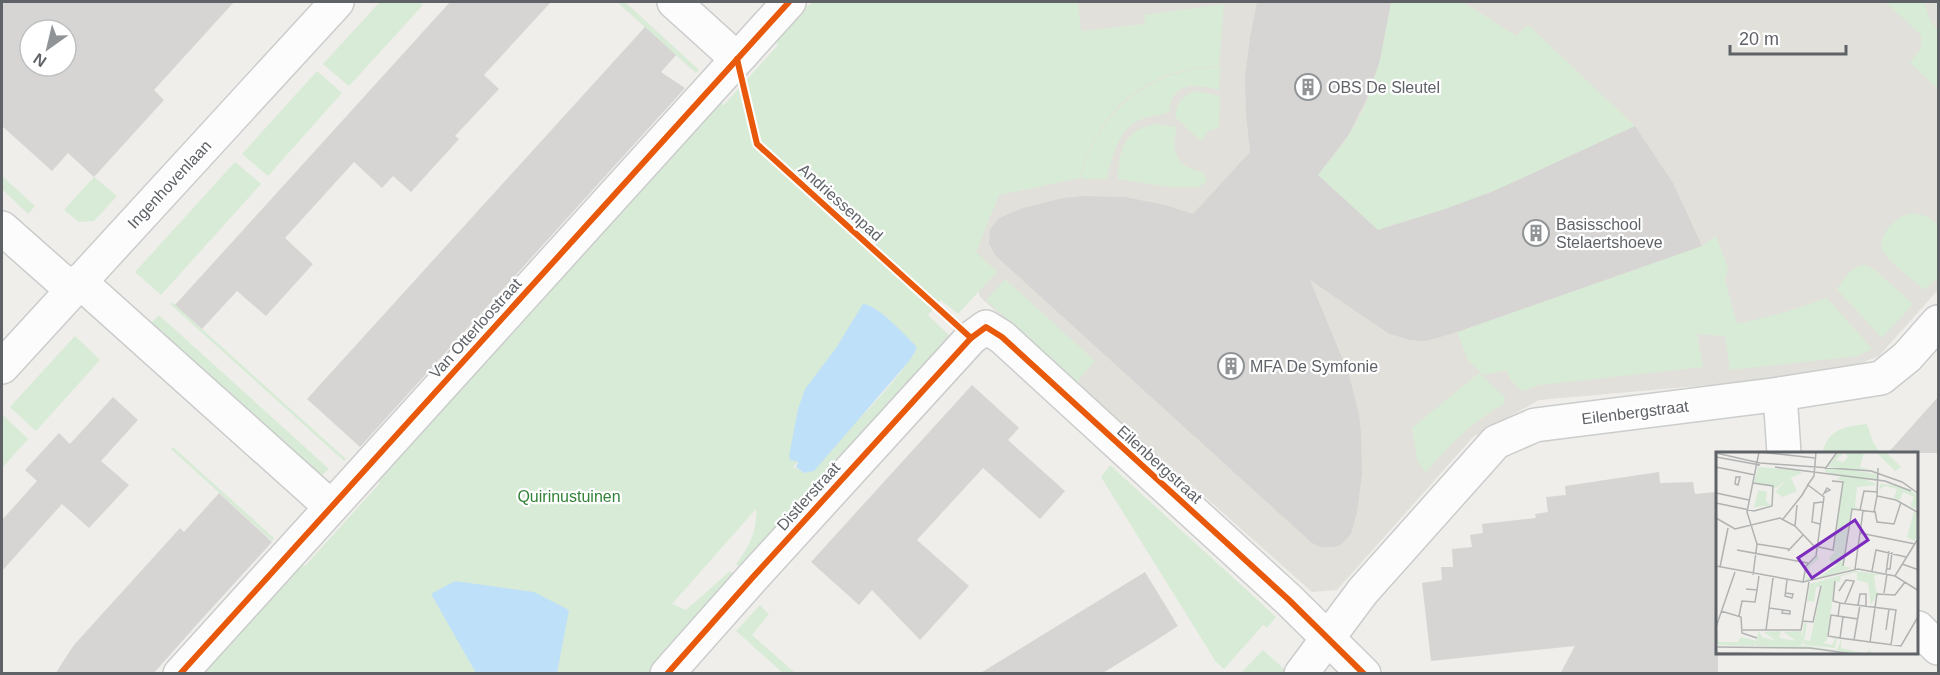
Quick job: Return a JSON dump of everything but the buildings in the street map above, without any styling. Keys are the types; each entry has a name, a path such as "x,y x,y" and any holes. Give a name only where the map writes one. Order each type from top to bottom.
{"street":[{"name":"Ingenhovenlaan","path":"2,367 337,2"},
{"path":"674,2 737,59"},
{"name":"Van Otterloostraat","path":"180,674 789,2"},
{"path":"2,228 76,286 330,507"},
{"name":"Eilenbergstraat","path":"1301,674 1363,591 1496,442 1535,425 1780,394 1881,378 1907,357 1938,322"},
{"name":"Eilenbergstraat","path":"970,338 986,327 1002,337 1328,637"},
{"name":"Distlerstraat","path":"668,674 970,338"},
{"path":"1780,394 1784,452"},
{"path":"1919,630 1938,648"},
{"path":"1328,637 1364,674"}],"shaded area":[{"path":"1056,2 1938,2 1938,290 1879,356 1833,374 1539,400 1473,437 1337,590 1312,592 980,297 961,229"}],"green space":[{"path":"380,2 419,2 423,5 349,86 323,64"},
{"path":"617,2 625,2 699,70 696,73"},
{"name":"Quirinustuinen","path":"813,2 1078,2 1081,31 1145,24 1144,15 1224,4 1219,66 1169,75 1148,84 1129,97 1099,131 1088,153 1080,178 999,195 976,252 997,272 958,314 941,300 928,315 953,339 743,570 736,564 752,538 756,524 756,509 672,604 686,610 730,571 737,577 650,673 200,674 281,584 283,586 303,565 305,566 380,483 379,481 396,461 394,459 397,460 440,413 439,409 442,411 484,364 482,362 486,363 528,316 527,313 530,314 572,267 571,264 574,265 616,218 614,216 618,217 661,170 659,167 662,168 705,121 703,118 706,119 722,102 723,106 778,45 776,43 786,31 784,29 788,29 807,8 805,6","holes":["907,338 916,350 878,399 804,473 793,467"]},
{"path":"1391,2 1463,2 1516,36 1528,25 1635,126 1494,191 1383,228 1376,233 1346,200 1316,176 1343,143 1370,93"},
{"path":"1885,2 1924,2 1930,20 1938,30 1938,89 1910,63 1921,46 1920,34"},
{"path":"1220,67 1219,90 1202,86 1180,89 1171,102 1169,112 1142,119 1127,129 1117,144 1107,179 1081,179 1089,154 1100,132 1114,113 1130,98 1149,85 1171,76"},
{"path":"317,71 342,93 268,176 242,154"},
{"path":"1195,91 1220,96 1219,128 1208,131 1201,141 1175,117 1181,100"},
{"path":"1154,124 1177,127 1175,151 1187,167 1204,173 1207,181 1200,187 1169,187 1118,179 1122,151 1129,137 1144,127"},
{"path":"235,162 261,184 161,295 135,272"},
{"path":"2,176 35,206 28,214 2,189"},
{"path":"94,177 117,196 94,221 79,222 64,210"},
{"path":"1912,213 1927,216 1938,225 1938,277 1925,290 1894,264 1882,248 1882,240 1889,227 1899,218"},
{"path":"1716,236 1728,268 1725,280 1737,324 1786,312 1827,298 1872,349 1858,356 1730,370 1725,336 1697,334 1703,367 1539,385 1522,391 1510,379 1507,370 1483,375 1468,360 1457,332 1702,246"},
{"path":"1865,265 1875,270 1913,304 1882,338 1837,289 1852,270"},
{"path":"1005,279 1095,361 1078,380 1080,382 1078,384 986,300"},
{"path":"172,302 346,459 344,461 170,304"},
{"path":"159,315 329,469 321,476 151,323"},
{"path":"75,336 100,360 36,431 10,407"},
{"path":"1479,373 1505,397 1504,404 1471,427 1425,473 1416,458 1412,428"},
{"path":"3,415 28,439 2,468 2,417"},
{"path":"1867,424 1879,452 1822,452 1833,434 1851,426"},
{"path":"173,447 274,538 272,541 171,449"},
{"path":"1110,465 1276,617 1267,628 1263,625 1224,669 1216,662 1101,477"},
{"path":"760,605 769,614 752,635 795,673 783,673 736,631"},
{"path":"1263,650 1285,670 1282,673 1241,673"}],"water":[{"path":"863,304 876,309 891,321 916,346 916,350 910,360 814,471 804,473 796,467 798,462 792,460 791,462 789,456 798,409 805,389 836,348"},
{"path":"455,581 534,592 569,610 557,673 476,673 431,594"}],"cycle path":[{"path":"180,674 789,2"},
{"name":"Andriessenpad","path":"737,59 757,144 971,338"},
{"path":"667,674 971,338 986,327 1002,337 1289,600 1364,674"}],"place":[{"name":"OBS De Sleutel","path":"1308,87"},
{"name":"Basisschool Stelaertshoeve","path":"1536,233"},
{"name":"MFA De Symfonie","path":"1231,366"}]}
